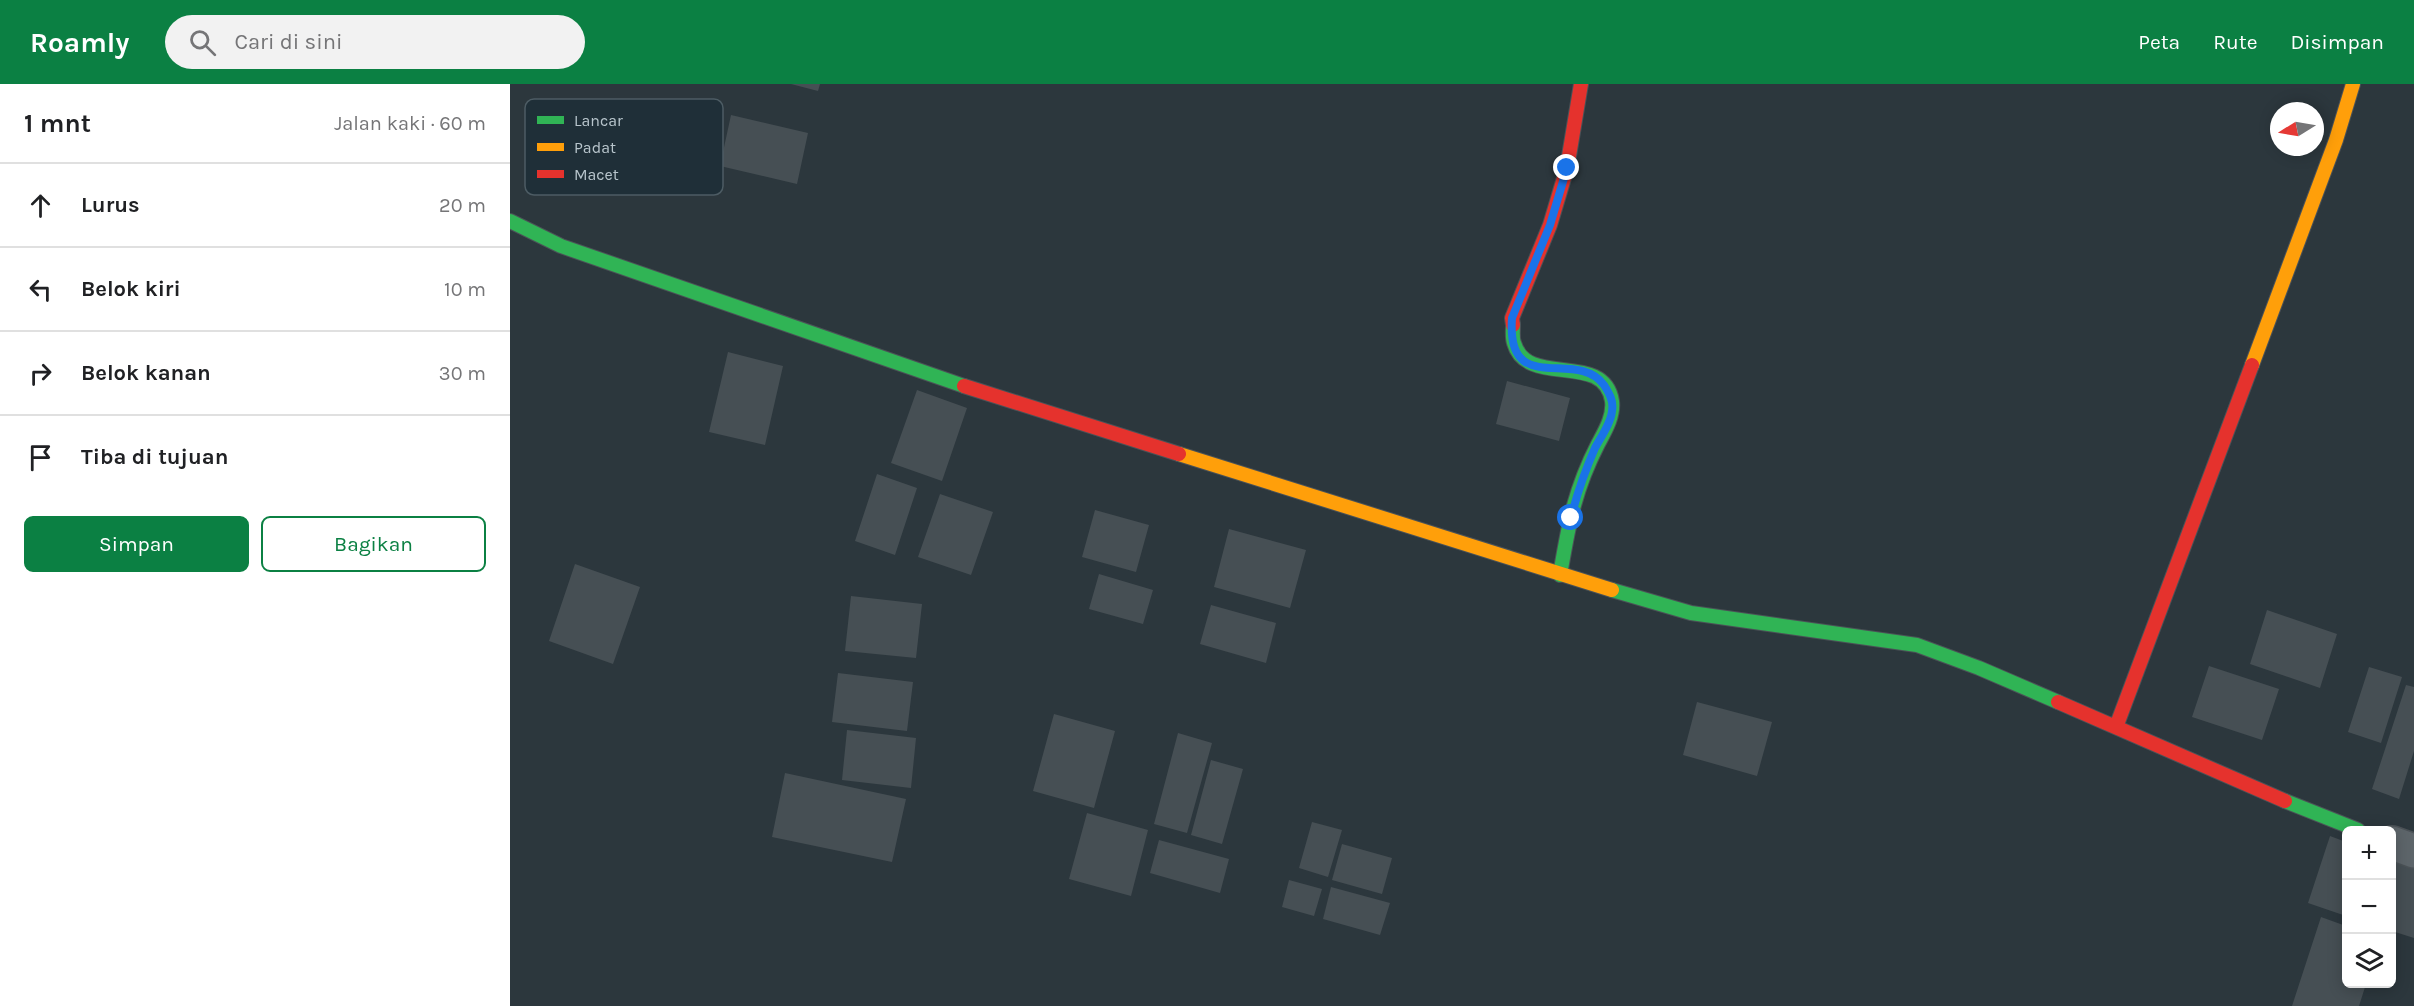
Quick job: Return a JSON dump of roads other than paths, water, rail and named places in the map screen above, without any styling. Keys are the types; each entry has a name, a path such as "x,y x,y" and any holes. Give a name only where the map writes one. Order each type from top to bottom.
{"street":[{"path":"1560,575 1577,489 1612,411 1611,395 1599,378 1583,372 1536,367 1521,360 1515,349 1511,333 1512,318 1550,225 1567,168 1581,84"},
{"path":"2116,727 2336,140 2353,84"},
{"path":"510,220 561,246 994,396 1560,575 1691,613 1917,645 1979,668 2345,826"},
{"path":"2396,845 2414,851"}]}
